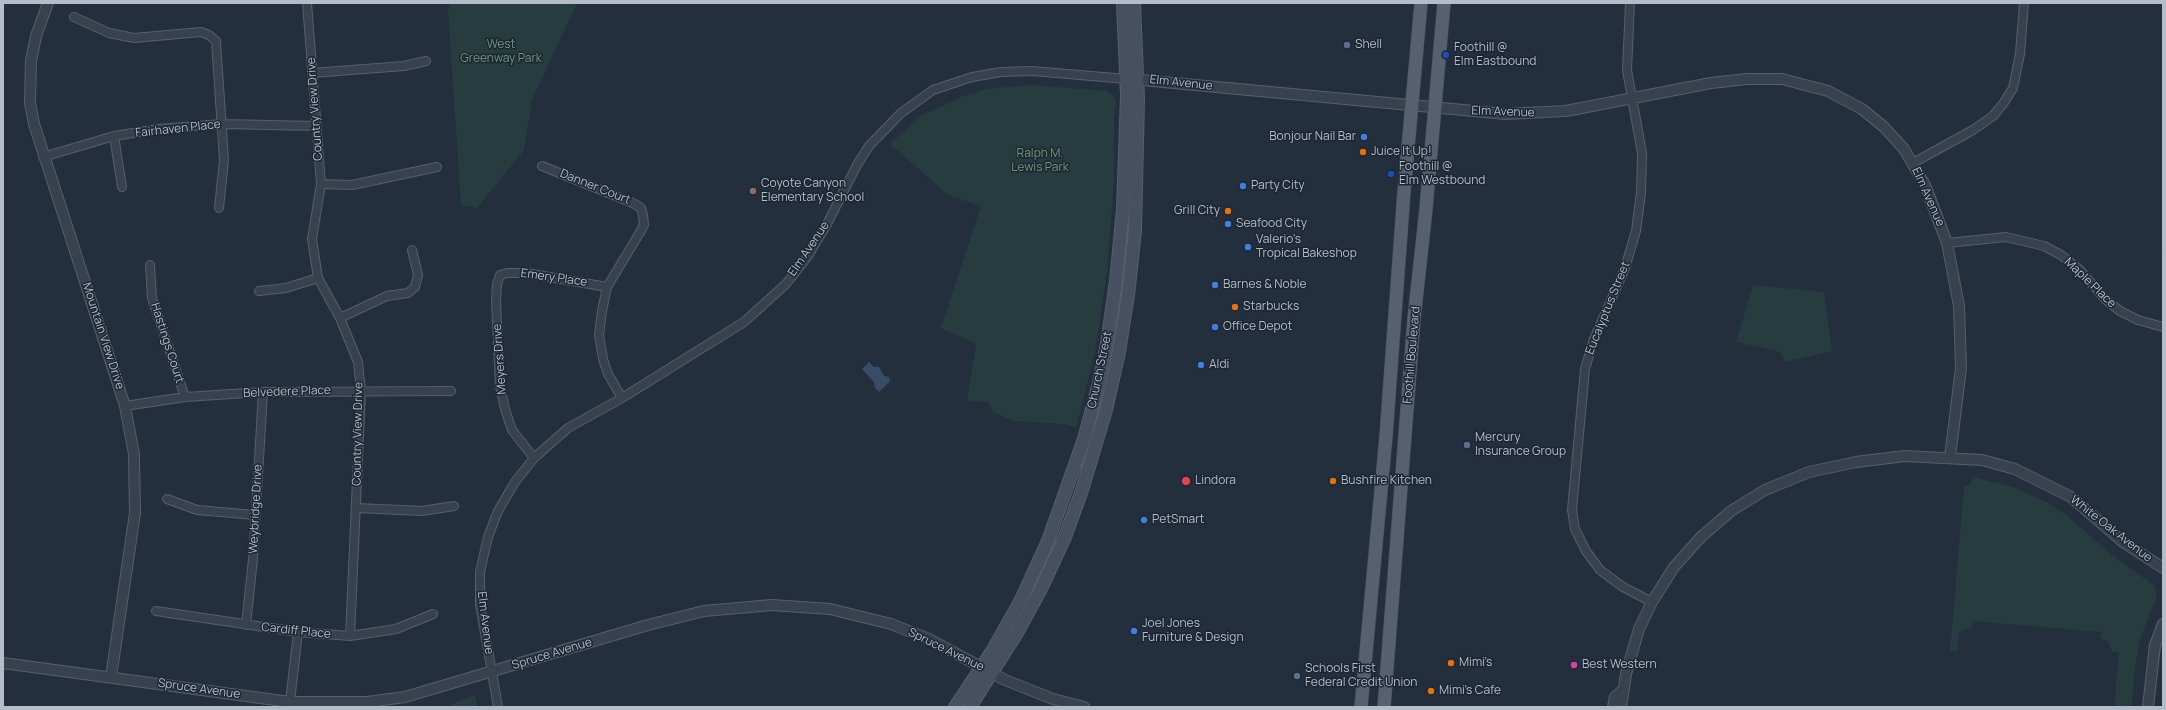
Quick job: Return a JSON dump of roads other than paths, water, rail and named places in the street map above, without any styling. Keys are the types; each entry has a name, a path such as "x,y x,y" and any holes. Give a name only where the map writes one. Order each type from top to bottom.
{"main road":[{"name":"Church Street","path":"955,707 982,667 1021,600 1048,541 1084,440 1107,344 1116,281 1133,79 1123,3"},
{"name":"Church Street","path":"970,707 993,674 1041,589 1065,537 1097,444 1119,352 1128,295 1135,231 1138,170 1133,79 1134,3"},
{"name":"Foothill Boulevard","path":"1361,707 1386,436 1421,3"},
{"name":"Foothill Boulevard","path":"1384,707 1414,319 1436,107 1444,3"},
{"path":"1084,440 1097,444"}],"street":[{"name":"Mountain View Drive","path":"48,3 36,36 30,80 30,103 43,157 125,406 134,454 134,513 111,677"},
{"name":"Country View Drive","path":"307,3 320,184 312,239 318,278 340,318 358,362 361,390 357,508 350,636"},
{"name":"Eucalyptus Street","path":"1630,3 1626,53 1627,70 1634,99 1642,152 1641,193 1636,231 1625,268 1594,339 1585,369 1572,510 1575,529 1586,551 1600,570 1623,587 1652,602"},
{"path":"1913,164 1973,130 1993,116 2003,104 2013,88 2020,54 2024,3"},
{"path":"74,17 109,33 134,38 201,32 209,35 216,41 224,160 219,208"},
{"path":"312,73 404,66 426,61"},
{"name":"Elm Avenue","path":"498,707 480,604 480,572 488,537 498,511 515,482 534,458 568,428 622,398 744,322 786,284 808,256 827,224 856,165 869,146 901,113 933,90 972,77 1001,72 1032,71 1133,79 1506,114 1538,114 1566,111 1711,83 1747,79 1782,78 1828,91 1862,109 1884,127 1913,164 1933,202 1947,243 1958,306 1961,368 1954,441 1950,457"},
{"name":"Fairhaven Place","path":"43,157 114,136 158,128 222,124 316,126"},
{"path":"114,136 122,187"},
{"name":"Danner Court","path":"542,166 633,203 641,208 644,225 607,287"},
{"path":"320,184 352,185 438,167"},
{"name":"Maple Place","path":"1947,243 2006,237 2044,246 2061,255 2080,270 2105,299 2120,311 2138,320 2163,327"},
{"path":"340,318 387,296 408,293 415,287 418,275 412,250"},
{"name":"Hastings Court","path":"150,265 152,298 185,397"},
{"name":"Emery Place","path":"500,275 507,273 526,273 607,287"},
{"name":"Meyers Drive","path":"500,275 497,284 496,302 500,386 504,409 512,430 534,458"},
{"path":"259,292 286,288 318,278"},
{"path":"607,287 599,335 608,374 622,398"},
{"name":"Belvedere Place","path":"125,406 185,397 263,392 361,390 451,392"},
{"name":"Weybridge Drive","path":"246,626 253,559 263,392"},
{"name":"White Oak Avenue","path":"1622,707 1623,690 1631,654 1639,629 1652,602 1674,567 1701,537 1731,511 1765,490 1809,472 1856,462 1905,456 1950,457 1982,460 2015,469 2071,497 2123,542 2163,568"},
{"path":"167,499 197,510 255,515"},
{"path":"357,508 422,511 454,506"},
{"name":"Spruce Avenue","path":"3,663 290,702 349,703 383,701 405,697 648,625 704,611 772,604 830,609 891,624 929,639 993,674 1053,699 1084,707"},
{"name":"Cardiff Place","path":"156,611 246,626 350,636 396,630 434,614"},
{"path":"2148,707 2154,653 2163,624"},
{"path":"290,702 298,632"},
{"path":"1613,707 1615,697 1623,690"}],"water":[{"path":"869,362 874,367 879,367 884,376 889,377 890,381 879,392 875,388 874,382 862,369"}],"place":[{"name":"Shell","path":"1347,45"},
{"name":"Foothill @ Elm Eastbound","path":"1446,55"},
{"name":"Bonjour Nail Bar","path":"1364,137"},
{"name":"Juice It Up!","path":"1363,152"},
{"name":"Foothill @ Elm Westbound","path":"1391,174"},
{"name":"Party City","path":"1243,186"},
{"name":"Coyote Canyon Elementary School","path":"753,191"},
{"name":"Grill City","path":"1228,211"},
{"name":"Seafood City","path":"1228,224"},
{"name":"Valerio's Tropical Bakeshop","path":"1248,247"},
{"name":"Barnes & Noble","path":"1215,285"},
{"name":"Starbucks","path":"1235,307"},
{"name":"Office Depot","path":"1215,327"},
{"name":"Aldi","path":"1201,365"},
{"name":"Mercury Insurance Group","path":"1467,445"},
{"name":"Lindora","path":"1186,481"},
{"name":"Bushfire Kitchen","path":"1333,481"},
{"name":"PetSmart","path":"1144,520"},
{"name":"Joel Jones Furniture & Design","path":"1134,631"},
{"name":"Mimi's","path":"1451,663"},
{"name":"Best Western","path":"1574,665"},
{"name":"Schools First Federal Credit Union","path":"1297,676"},
{"name":"Mimi's Cafe","path":"1431,691"}],"park label":[{"name":"West Greenway Park","path":"501,52"},
{"name":"Ralph M. Lewis Park","path":"1040,161"}]}
